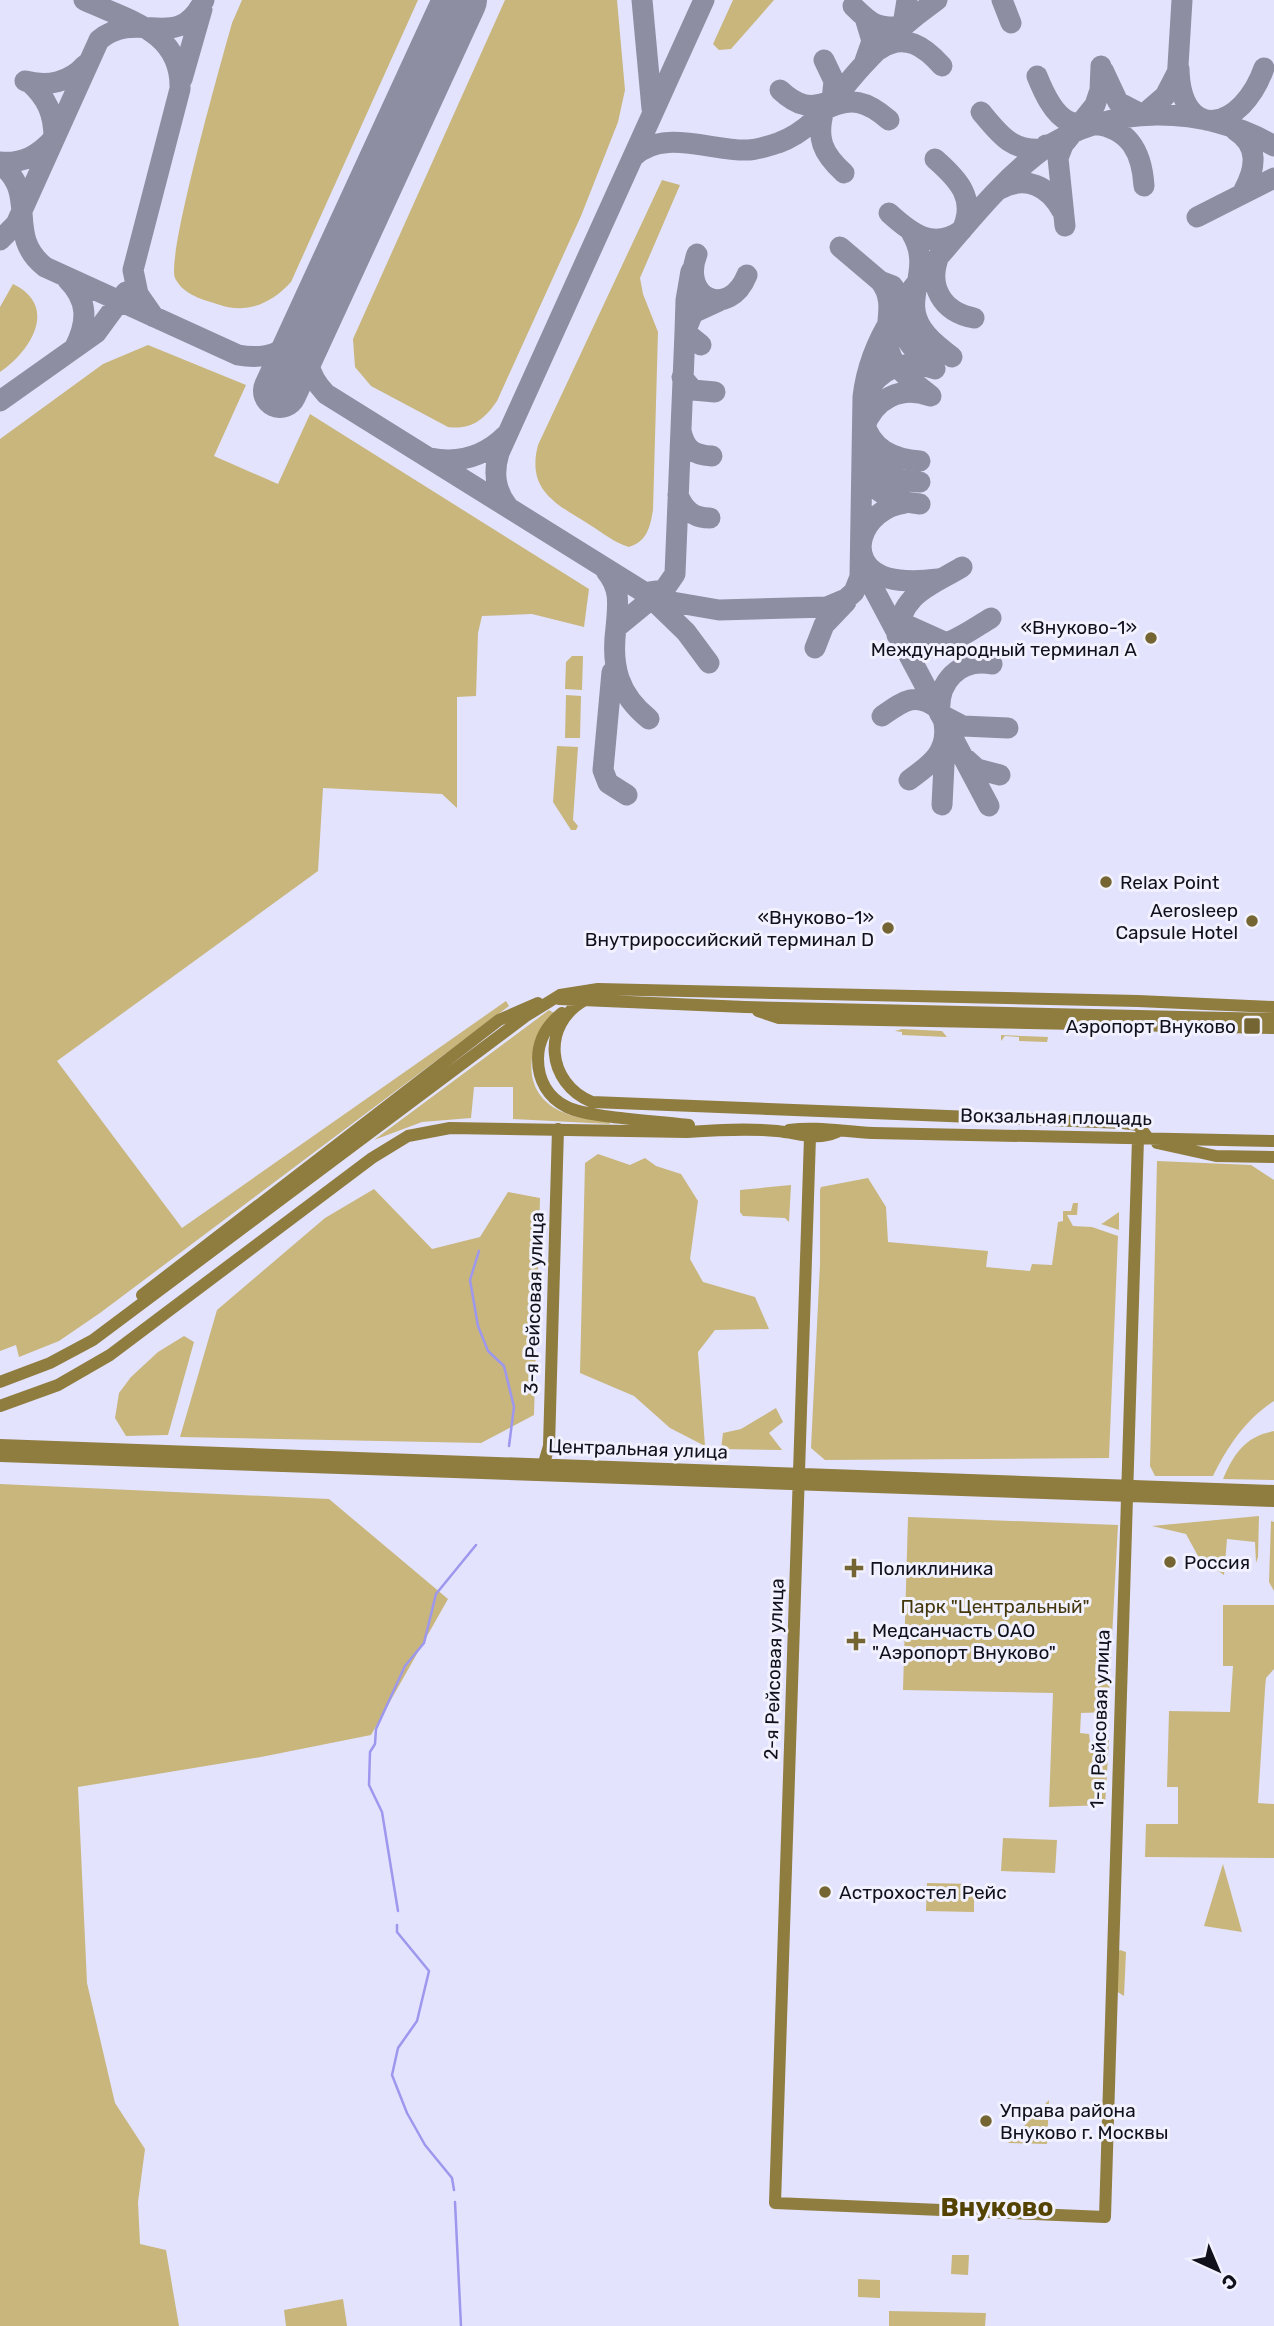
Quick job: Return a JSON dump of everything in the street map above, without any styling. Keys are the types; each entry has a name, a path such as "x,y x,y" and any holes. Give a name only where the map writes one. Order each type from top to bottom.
{"main road":[{"path":"0,1382 78,1348 192,1268 550,1000 585,989 1114,1000 1274,1007"},
{"path":"634,990 583,1001 559,1025 554,1045 558,1070 567,1085 587,1100 607,1104 996,1116 1138,1125 1143,1138 1216,1156 1274,1157"},
{"path":"78,1348 109,1321 499,1020 536,1004 559,999 745,1007 1274,1019"},
{"path":"587,1000 556,1017 542,1037 538,1065 544,1087 553,1098 572,1109 720,1130"},
{"path":"745,1007 779,1018 1274,1028"},
{"path":"930,1021 943,1010"},
{"path":"1121,1025 1136,1016"},
{"name":"Вокзальная площадь","path":"0,1406 58,1385 110,1355 399,1140 441,1128 687,1132 776,1131 825,1127 837,1132 1274,1141"},
{"name":"3-я Рейсовая улица","path":"541,1470 549,1434 558,1129"},
{"name":"Вокзальная площадь","path":"776,1131 810,1137 825,1137 837,1132"},
{"name":"2-я Рейсовая улица","path":"810,1137 775,2203 1105,2217"},
{"name":"1-я Рейсовая улица","path":"1105,2217 1127,1491 1143,1138"},
{"name":"Центральная улица","path":"0,1445 541,1470"},
{"name":"Центральная улица","path":"0,1456 799,1479 1127,1491 1274,1501"},
{"name":"Центральная улица","path":"1127,1491 1274,1491"}],"green space":[{"path":"242,0 418,0 291,282 268,301 240,308 201,299 183,289 175,278 174,262 186,197 207,114 232,23"},
{"path":"505,0 617,0 625,90 618,122 581,216 497,401 487,414 476,422 456,428 448,427 371,386 355,367 353,339"},
{"path":"733,0 774,0 731,49 719,50 713,44"},
{"path":"662,180 680,185 640,278 643,294 658,332 653,510 647,533 629,547 609,538 556,503 540,485 535,461 538,445"},
{"path":"13,284 27,293 35,304 37,316 30,341 0,372 0,307"},
{"path":"148,345 246,385 214,456 278,484 310,414 589,589 584,627 532,614 482,616 478,633 476,696 457,697 457,808 442,794 323,788 318,871 57,1061 182,1228 506,1001 509,1006 100,1313 59,1341 19,1357 16,1345 0,1351 0,439 103,364"},
{"path":"572,656 583,656 582,690 565,689 566,662"},
{"path":"566,695 581,696 580,738 565,738"},
{"path":"557,746 578,747 573,820 578,826 576,830 571,830 553,802"},
{"path":"549,1010 554,1013 537,1039 533,1054 533,1082 550,1105 565,1113 609,1121 610,1124 513,1119 513,1087 474,1087 471,1118 422,1122 374,1140"},
{"path":"895,1031 942,1031 947,1037 902,1035 902,1032"},
{"path":"1001,1035 1048,1037 1047,1042 1019,1041 1019,1037 1005,1036 1001,1041"},
{"path":"598,1154 630,1165 645,1158 656,1166 681,1174 698,1201 690,1259 703,1282 755,1297 769,1329 715,1330 698,1352 705,1446 670,1428 634,1396 580,1373 585,1163"},
{"path":"1157,1161 1251,1165 1274,1180 1274,1401 1255,1416 1239,1434 1213,1476 1155,1476 1150,1466"},
{"path":"868,1178 886,1207 888,1242 988,1251 986,1267 1030,1271 1032,1264 1052,1265 1058,1222 1063,1221 1063,1211 1071,1211 1073,1203 1078,1203 1077,1215 1067,1215 1073,1226 1092,1227 1118,1236 1109,1458 825,1460 811,1448 820,1264 820,1190 821,1187"},
{"path":"791,1185 789,1222 785,1218 743,1216 740,1212 740,1190"},
{"path":"374,1189 432,1249 480,1237 508,1192 540,1198 534,1415 481,1443 180,1437 217,1310 325,1218"},
{"path":"1119,1212 1119,1230 1101,1224 1103,1223"},
{"path":"184,1336 194,1342 168,1435 126,1436 115,1418 119,1393 131,1377 158,1352"},
{"path":"776,1408 783,1422 769,1433 782,1450 721,1449 723,1433 741,1429"},
{"path":"1274,1431 1274,1480 1223,1479 1242,1447 1264,1433"},
{"path":"0,1484 329,1499 448,1599 371,1735 261,1757 78,1787 87,1983 115,2103 145,2149 138,2202 140,2244 166,2250 179,2326 0,2326"},
{"path":"1259,1516 1256,1563 1255,1542 1227,1539 1224,1575 1198,1556 1186,1534 1152,1526"},
{"name":"Парк \"Центральный\"","path":"908,1517 1118,1525 1108,1712 1081,1713 1080,1733 1089,1734 1090,1742 1109,1740 1105,1805 1049,1807 1053,1693 903,1690"},
{"path":"1271,1521 1274,1522 1274,1591 1269,1582"},
{"path":"1223,1605 1274,1605 1274,1669 1266,1678 1258,1803 1274,1804 1274,1858 1145,1857 1146,1824 1178,1824 1178,1787 1167,1787 1169,1711 1230,1712 1233,1666 1223,1666"},
{"path":"1003,1838 1057,1840 1055,1873 1001,1871"},
{"path":"1223,1864 1242,1932 1204,1926"},
{"path":"927,1883 974,1884 974,1912 926,1911"},
{"path":"1120,1950 1126,1952 1124,1996 1116,1991 1116,1954"},
{"path":"1049,2100 1047,2144 1008,2143"},
{"path":"952,2255 969,2255 968,2275 951,2274"},
{"path":"858,2279 880,2280 880,2298 858,2297"},
{"path":"343,2299 347,2326 286,2326 284,2310"},
{"path":"889,2311 986,2313 985,2326 889,2326"}],"waterway":[{"path":"479,1251 470,1280 478,1326 488,1351 504,1366 514,1407 509,1446"},
{"path":"398,1911 382,1812 369,1785 370,1752 375,1744 376,1729 405,1666 424,1643 436,1594 476,1545"},
{"path":"397,1925 397,1932 429,1971 417,2021 398,2048 392,2075 407,2113 425,2145 452,2178 454,2190"},
{"path":"455,2202 461,2326"}],"taxiway":[{"path":"84,0 149,30 172,53 178,69 180,89 133,270 138,294 154,317"},
{"path":"0,240 16,224 99,40 114,31 129,28 170,28 182,25 193,16 204,0"},
{"path":"642,0 652,109"},
{"path":"508,507 496,481 499,453 704,0"},
{"path":"853,6 875,24 895,27 903,25 907,0"},
{"path":"633,157 645,148 672,142 751,150 792,137 828,107 884,43 937,0"},
{"path":"1002,0 1011,23"},
{"path":"1177,82 1182,0"},
{"path":"182,79 202,9"},
{"path":"865,61 872,41 866,21"},
{"path":"880,49 898,42 914,44 929,53 942,66"},
{"path":"780,90 792,100 804,105 817,105 832,100 834,81 824,60"},
{"path":"25,81 58,82 73,76 85,65"},
{"path":"1065,226 1058,158 1063,145 1095,105 1100,90 1101,66"},
{"path":"1179,69 1182,93 1190,109 1201,118 1214,120 1228,116 1242,105 1254,89 1264,68"},
{"path":"1103,70 1118,102 1143,115 1165,96 1179,69"},
{"path":"1037,76 1049,102 1063,118 1075,123 1107,127 1126,137 1141,164 1144,186"},
{"path":"0,162 30,157 54,138 53,121 48,107 41,94 29,82"},
{"path":"844,173 830,159 823,144 821,129 824,110 842,103 858,103 873,108 889,120"},
{"path":"981,112 1001,135 1015,145 1033,149 1044,149 1046,145"},
{"path":"311,324 308,362 314,378 326,394 655,599 719,610 827,607 846,599 854,592 860,577 863,397 867,375 882,334 919,280 1003,184 1041,151 1067,135 1095,124 1125,118 1156,115 1188,117 1247,132 1274,146"},
{"path":"1235,130 1243,136 1252,150 1253,165 1244,190"},
{"path":"889,213 923,237 941,239 962,230 967,209 963,190 935,159"},
{"path":"0,164 12,176 18,188 26,242 33,255 45,267 238,355 260,356 278,352 309,326"},
{"path":"1197,217 1274,178"},
{"path":"1000,189 1019,183 1036,185 1044,189 1062,211"},
{"path":"912,234 920,260 915,296 917,318 929,338 952,357"},
{"path":"840,247 880,281 893,286"},
{"path":"697,254 695,282 709,298 719,300 729,297 739,289 747,275"},
{"path":"939,256 935,278 940,296 953,310 974,318"},
{"path":"691,271 686,300 685,332 701,345"},
{"path":"67,279 79,295 84,311 84,320 75,347"},
{"path":"880,281 888,300 887,338 892,358 904,374 931,396"},
{"path":"0,401 96,333 126,292"},
{"path":"905,299 902,322 906,339 934,368"},
{"path":"643,593 664,590 675,574 685,332 693,313 719,301"},
{"path":"864,396 878,378 895,368 914,364 935,369"},
{"path":"682,377 693,390 715,392"},
{"path":"864,428 874,409 890,397 909,392 930,396"},
{"path":"864,422 872,439 884,451 901,458 920,461"},
{"path":"681,431 691,450 712,456"},
{"path":"430,458 451,460 471,457 506,435"},
{"path":"865,451 888,475 920,482"},
{"path":"863,464 871,483 884,494 901,501 920,504"},
{"path":"678,495 690,512 699,517 710,518"},
{"path":"905,503 890,507 869,525 861,549 864,561 873,571 888,578 913,581 938,579"},
{"path":"861,565 989,806"},
{"path":"962,567 928,586 911,600 900,621 897,635 909,643 933,647 957,639 991,618"},
{"path":"606,571 616,591 616,628"},
{"path":"649,719 630,700 619,678 615,655 616,628 661,591"},
{"path":"653,600 686,632 709,663"},
{"path":"815,648 824,625 846,602"},
{"path":"889,617 949,644"},
{"path":"992,664 970,665 953,675 942,692 940,714 963,726 1008,728"},
{"path":"612,672 603,770 608,783 627,795"},
{"path":"882,716 902,703 915,699 937,708"},
{"path":"909,780 931,763 941,750 944,723"},
{"path":"942,805 945,744"},
{"path":"966,759 977,769 1000,775"}],"runway":[{"path":"280,391 460,0"}],"place":[{"name":"«Внуково-1» Международный терминал А","path":"1151,638"},
{"name":"Relax Point","path":"1106,882"},
{"name":"Aerosleep Capsule Hotel","path":"1252,921"},
{"name":"«Внуково-1» Внутрироссийский терминал D","path":"888,928"},
{"name":"Аэропорт Внуково","path":"1252,1026"},
{"name":"Россия","path":"1170,1562"},
{"name":"Поликлиника","path":"854,1568"},
{"name":"Медсанчасть ОАО \"Аэропорт Внуково\"","path":"856,1641"},
{"name":"Астрохостел Рейс","path":"825,1892"},
{"name":"Управа района Внуково г. Москвы","path":"986,2121"}],"district":[{"name":"Внуково","path":"997,2207"}]}
